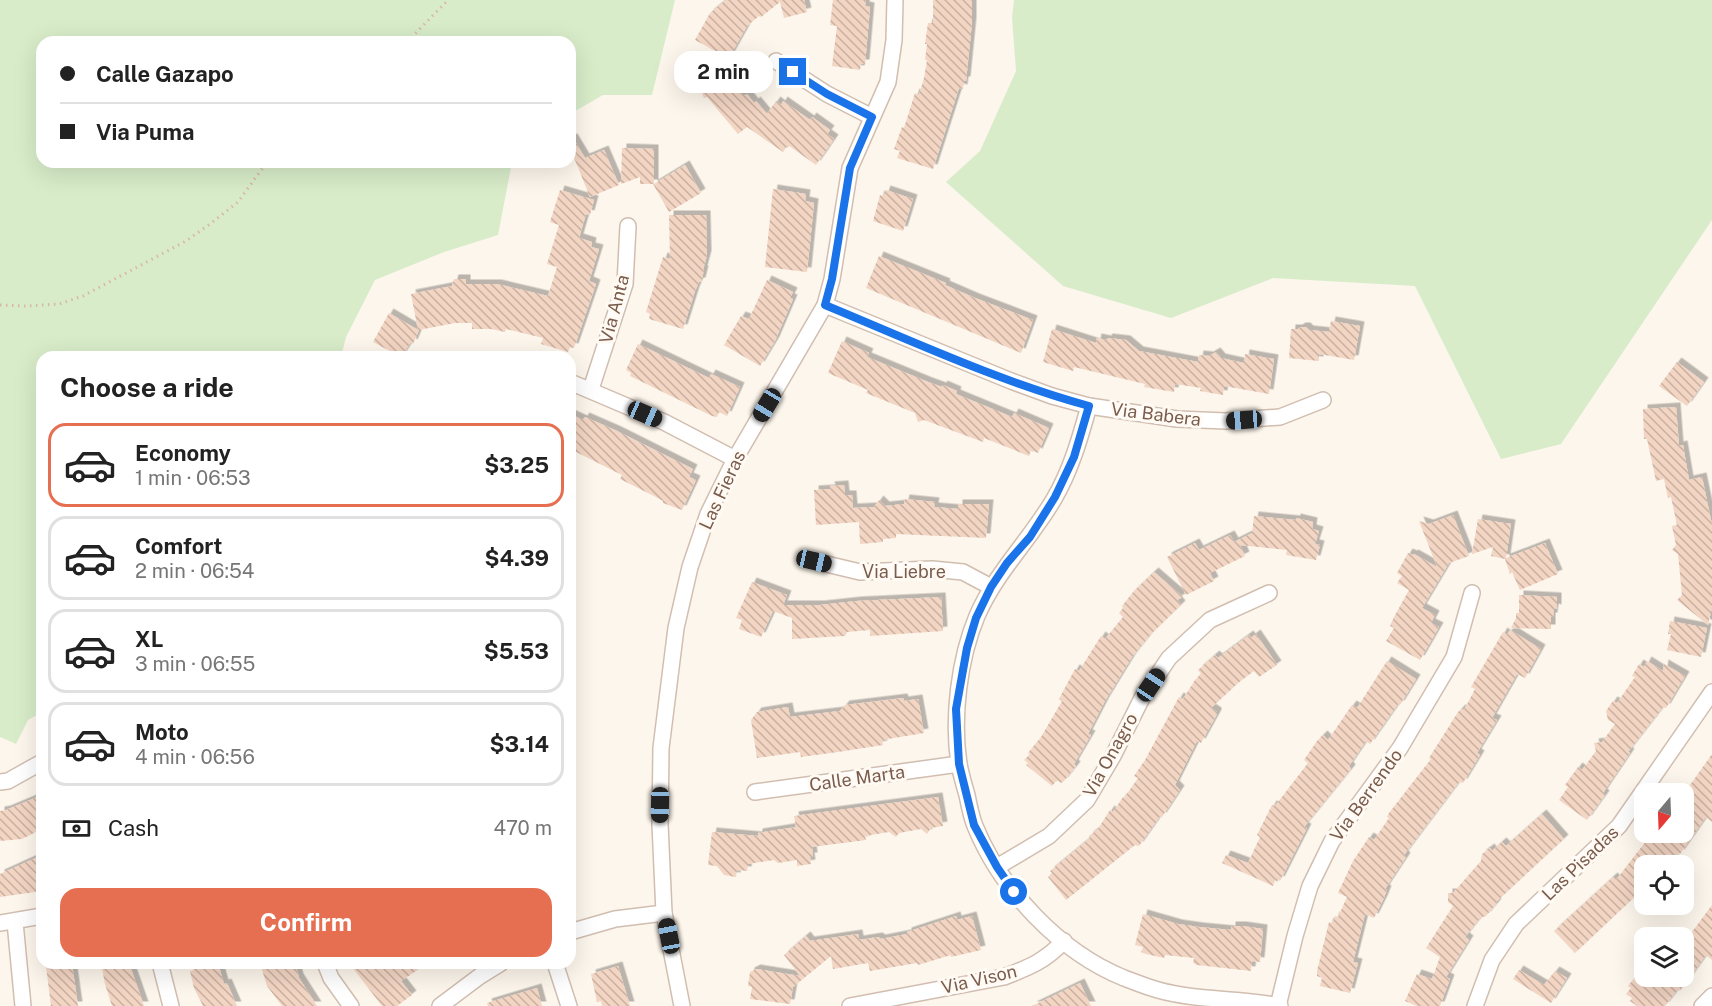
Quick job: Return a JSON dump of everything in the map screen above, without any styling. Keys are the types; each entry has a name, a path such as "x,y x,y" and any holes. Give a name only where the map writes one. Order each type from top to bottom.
{"street":[{"name":"Las Fieras","path":"682,1006 664,913 660,824 661,748 676,628 690,567 708,514 735,459 825,305 832,279 850,168 888,82 894,40 895,0"},
{"path":"776,62 827,94 872,117"},
{"name":"Via Anta","path":"591,389 625,284 628,226"},
{"name":"Via Babera","path":"825,305 1011,381 1089,406 1177,419 1226,421 1280,417 1323,400"},
{"path":"576,384 664,422 735,459"},
{"path":"1089,406 1074,457 1055,497 1030,537 1007,563 991,587 976,618 967,648 956,709 959,764 974,825 1014,892 1034,915 1092,961 1122,977 1192,1001 1242,1000 1279,1006"},
{"name":"Via Liebre","path":"814,561 860,572 932,569 963,572 991,587"},
{"name":"Via Onagro","path":"997,867 1049,836 1087,800 1113,756 1142,698 1169,658 1210,620 1269,593"},
{"name":"Via Berrendo","path":"1279,1006 1295,936 1310,886 1332,841 1400,748 1454,657 1472,593"},
{"name":"Las Pisadas","path":"1474,1006 1492,960 1516,924 1618,826 1712,692"},
{"name":"Calle Marta","path":"755,792 959,764"},
{"path":"0,782 8,781 36,765"},
{"path":"576,930 615,919 664,913"},
{"path":"23,1006 7,923 36,917"},
{"name":"Via Vison","path":"850,1006 1004,977 1049,957 1064,941"},
{"path":"162,969 171,1006"},
{"path":"327,969 331,978 351,1006"},
{"path":"440,1006 491,969"},
{"path":"557,969 569,1006"},
{"path":"1702,1006 1712,996"}],"path":[{"path":"413,36 448,0"},
{"path":"0,305 60,304 83,296 186,241 210,224 238,202 263,168"}],"green space":[{"path":"0,0 675,0 652,95 603,95 576,111 576,36 36,36 36,168 511,168 498,235 444,252 375,280 346,337 342,351 36,351 36,715 28,720 16,744 0,737"},
{"path":"1014,0 1712,0 1712,220 1561,444 1501,459 1415,286 1273,278 1171,318 1063,286 946,182 980,151 1016,71 1012,17"}],"building":[{"path":"726,0 804,0 807,12 784,18 780,2 761,17 759,16 747,26 729,58 743,97 747,94 767,114 776,101 781,105 783,101 810,120 812,117 830,130 827,134 834,139 816,165 788,145 783,152 747,127 738,134 707,97 704,98 690,64 719,53 695,40 710,13"},
{"path":"833,0 866,0 865,6 870,7 865,64 861,64 860,70 832,66 837,26 830,25"},
{"path":"933,0 972,0 972,22 966,81 964,81 963,89 959,88 933,169 897,158 900,151 894,149 902,127 904,128 915,93 919,95 924,78 927,60 925,60 927,44 925,44 928,23 933,23"},
{"path":"576,143 585,158 604,150 619,185 590,197 576,163"},
{"path":"622,148 654,149 654,184 685,165 701,193 669,212 653,184 640,184 640,177 621,184"},
{"path":"773,189 806,194 805,201 814,203 807,272 765,267"},
{"path":"560,190 594,200 590,215 586,214 579,238 592,242 591,247 599,249 589,281 596,284 574,348 570,347 568,351 565,351 541,344 543,338 506,329 505,332 472,329 472,323 455,323 419,330 413,344 411,342 405,351 390,351 373,342 389,313 418,330 411,294 452,286 454,279 466,279 466,284 497,284 548,296 557,267 547,264 559,225 550,222"},
{"path":"886,190 913,199 903,231 873,221 880,195 884,196"},
{"path":"669,215 706,215 707,255 704,270 683,329 649,319 650,314 646,312 663,257 670,259"},
{"path":"879,256 946,283 945,285 975,298 1033,320 1021,353 866,288"},
{"path":"767,280 793,292 790,298 793,299 775,341 760,366 724,345 741,316 749,319"},
{"path":"1331,321 1360,326 1354,360 1319,354 1319,361 1289,358 1291,329 1306,327 1309,330 1329,332"},
{"path":"1052,329 1096,343 1097,338 1126,340 1139,351 1198,362 1199,355 1209,356 1216,352 1221,358 1244,363 1245,354 1274,359 1269,394 1224,386 1223,395 1200,391 1201,388 1175,384 1174,392 1144,387 1145,384 1074,367 1073,371 1043,362"},
{"path":"842,341 869,353 867,357 928,382 942,387 943,385 957,391 956,394 1012,417 1014,413 1049,428 1038,453 1031,450 1029,456 984,438 983,442 924,420 918,422 915,413 866,393 868,390 828,373"},
{"path":"638,344 709,378 711,374 740,387 727,416 719,412 717,417 712,416 630,376 631,373 626,370"},
{"path":"1677,362 1704,382 1687,406 1659,386"},
{"path":"1676,407 1679,446 1683,445 1689,480 1702,477 1712,525 1712,607 1708,625 1677,600 1682,595 1678,554 1672,550 1676,545 1672,526 1677,525 1671,497 1668,498 1664,479 1656,481 1647,439 1644,439 1643,409"},
{"path":"576,417 583,420 585,417 617,431 693,469 689,477 696,480 682,510 663,503 620,479 622,475 576,452"},
{"path":"844,485 845,495 852,495 853,508 874,507 879,500 885,506 904,504 905,499 935,502 934,507 958,509 958,504 989,504 986,538 896,534 896,538 883,539 883,542 860,544 859,522 816,525 814,490 831,489 830,486"},
{"path":"1453,515 1469,556 1449,563 1422,608 1435,615 1431,623 1439,627 1420,660 1386,641 1394,628 1390,626 1394,617 1409,590 1397,583 1402,576 1397,573 1408,553 1437,567 1419,521 1429,524"},
{"path":"1254,516 1296,520 1296,518 1313,522 1312,529 1319,531 1315,544 1320,545 1316,560 1286,555 1287,550 1240,545 1245,556 1210,573 1214,581 1186,595 1167,557 1195,543 1199,550 1230,535 1234,542 1252,533"},
{"path":"1478,519 1511,524 1506,558 1545,543 1558,574 1520,590 1512,572 1510,574 1505,559 1491,556 1493,547 1472,554"},
{"path":"1154,572 1183,597 1177,600 1181,605 1149,636 1132,657 1088,734 1091,735 1074,764 1076,766 1064,781 1061,783 1057,780 1052,786 1026,765 1028,763 1024,760 1041,737 1062,701 1059,699 1075,669 1079,671 1101,636 1105,639 1123,617 1119,613 1122,606"},
{"path":"752,582 787,595 783,605 820,605 941,597 943,631 870,636 870,630 847,632 845,636 792,639 792,618 773,611 761,637 739,629 742,620 736,618"},
{"path":"1519,595 1557,597 1557,609 1554,608 1553,617 1551,617 1551,629 1511,628 1516,613 1519,613"},
{"path":"1670,621 1707,628 1701,657 1667,650 1671,634 1668,634"},
{"path":"1510,630 1541,649 1525,678 1517,674 1492,718 1497,720 1477,753 1480,755 1463,783 1459,782 1404,855 1406,857 1385,889 1387,890 1374,918 1365,914 1353,962 1358,963 1350,993 1320,986 1322,978 1317,976 1317,971 1329,922 1333,923 1335,916 1338,917 1347,897 1338,893 1353,861 1369,837 1374,840 1389,818 1387,817 1389,813 1431,759 1429,758 1458,712 1461,709 1464,710 1475,689 1471,687 1503,632 1507,635"},
{"path":"1256,634 1277,665 1259,677 1254,671 1211,708 1217,714 1201,743 1197,741 1175,785 1180,790 1162,817 1160,816 1139,846 1135,845 1066,900 1048,877 1052,873 1050,871 1090,838 1089,836 1098,829 1110,810 1113,812 1124,798 1138,778 1134,776 1179,697 1183,699 1201,674 1198,670 1215,655 1218,658 1249,635 1251,638"},
{"path":"1387,661 1416,679 1400,705 1398,704 1370,744 1366,741 1349,766 1351,769 1304,827 1307,828 1280,881 1276,878 1273,886 1222,863 1226,855 1248,863 1260,837 1257,835 1272,805 1275,806 1308,763 1304,760 1317,741 1323,735 1328,740 1352,705 1357,708"},
{"path":"1647,661 1663,671 1664,664 1685,676 1666,708 1663,707 1628,752 1630,753 1603,793 1605,795 1587,820 1559,800 1568,787 1565,785 1578,767 1582,770 1596,751 1594,743 1602,742 1615,724 1608,720 1606,711 1613,701 1617,703 1635,677 1632,676 1639,664 1644,667"},
{"path":"903,698 904,701 918,699 924,733 882,740 883,745 838,752 801,757 800,752 757,758 751,720 757,712 788,707 790,717 840,711 845,705"},
{"path":"1712,754 1712,822 1706,817 1694,834 1694,783 1691,783"},
{"path":"938,797 943,826 931,828 927,834 921,829 899,833 896,837 889,832 865,836 866,840 812,847 811,864 797,866 797,860 778,863 774,860 748,864 747,871 737,870 736,877 724,875 717,866 708,865 712,832 758,836 758,833 796,827 794,816"},
{"path":"36,798 36,832 22,839 0,841 0,811"},
{"path":"1542,814 1564,839 1496,902 1465,937 1469,940 1446,977 1450,979 1440,1006 1417,1006 1405,1001 1417,974 1432,979 1440,957 1426,948 1453,906 1448,902 1448,893 1453,893 1481,861 1482,854 1490,848 1492,851 1502,842 1506,846"},
{"path":"1645,843 1688,843 1680,854 1676,855 1635,855"},
{"path":"1634,857 1634,897 1575,953 1554,931 1613,877 1616,880"},
{"path":"36,858 36,892 0,897 0,874"},
{"path":"1712,905 1712,960 1706,955 1694,972 1694,929"},
{"path":"1143,914 1178,924 1199,927 1231,930 1231,926 1242,926 1263,929 1260,962 1252,961 1251,971 1197,965 1193,963 1194,958 1165,955 1164,958 1141,952 1143,947 1135,945"},
{"path":"956,916 957,920 972,916 981,950 951,957 951,955 918,965 917,963 870,971 868,963 833,969 831,956 793,987 790,1004 750,999 752,987 748,986 750,972 756,969 800,976 784,955 806,936 810,941 858,934 859,940 878,937 881,939 907,934 907,932"},
{"path":"618,966 630,1006 602,1006 601,1001 597,1002 591,974"},
{"path":"46,969 73,969 78,1006 51,1006"},
{"path":"102,969 131,969 144,1006 112,1006"},
{"path":"220,969 224,984 227,983 237,1006 203,1006 194,988 190,971"},
{"path":"262,969 297,969 299,978 317,1006 282,1006 267,986"},
{"path":"354,969 419,969 401,981 412,995 397,1006 382,1006"},
{"path":"1519,970 1544,985 1555,971 1567,978 1551,1003 1513,979"},
{"path":"1634,978 1634,987 1683,987 1680,991 1678,989 1665,1006 1637,1006 1626,994 1631,988 1628,986"},
{"path":"1080,983 1091,1006 1032,1006"},
{"path":"537,988 542,1006 488,1006 487,1003"}],"route":[{"path":"793,72 827,94 872,117 850,168 832,279 825,305 1011,381 1089,406 1074,457 1055,497 1030,537 1007,563 991,587 976,618 967,648 956,709 959,764 974,825 1014,892"}]}
